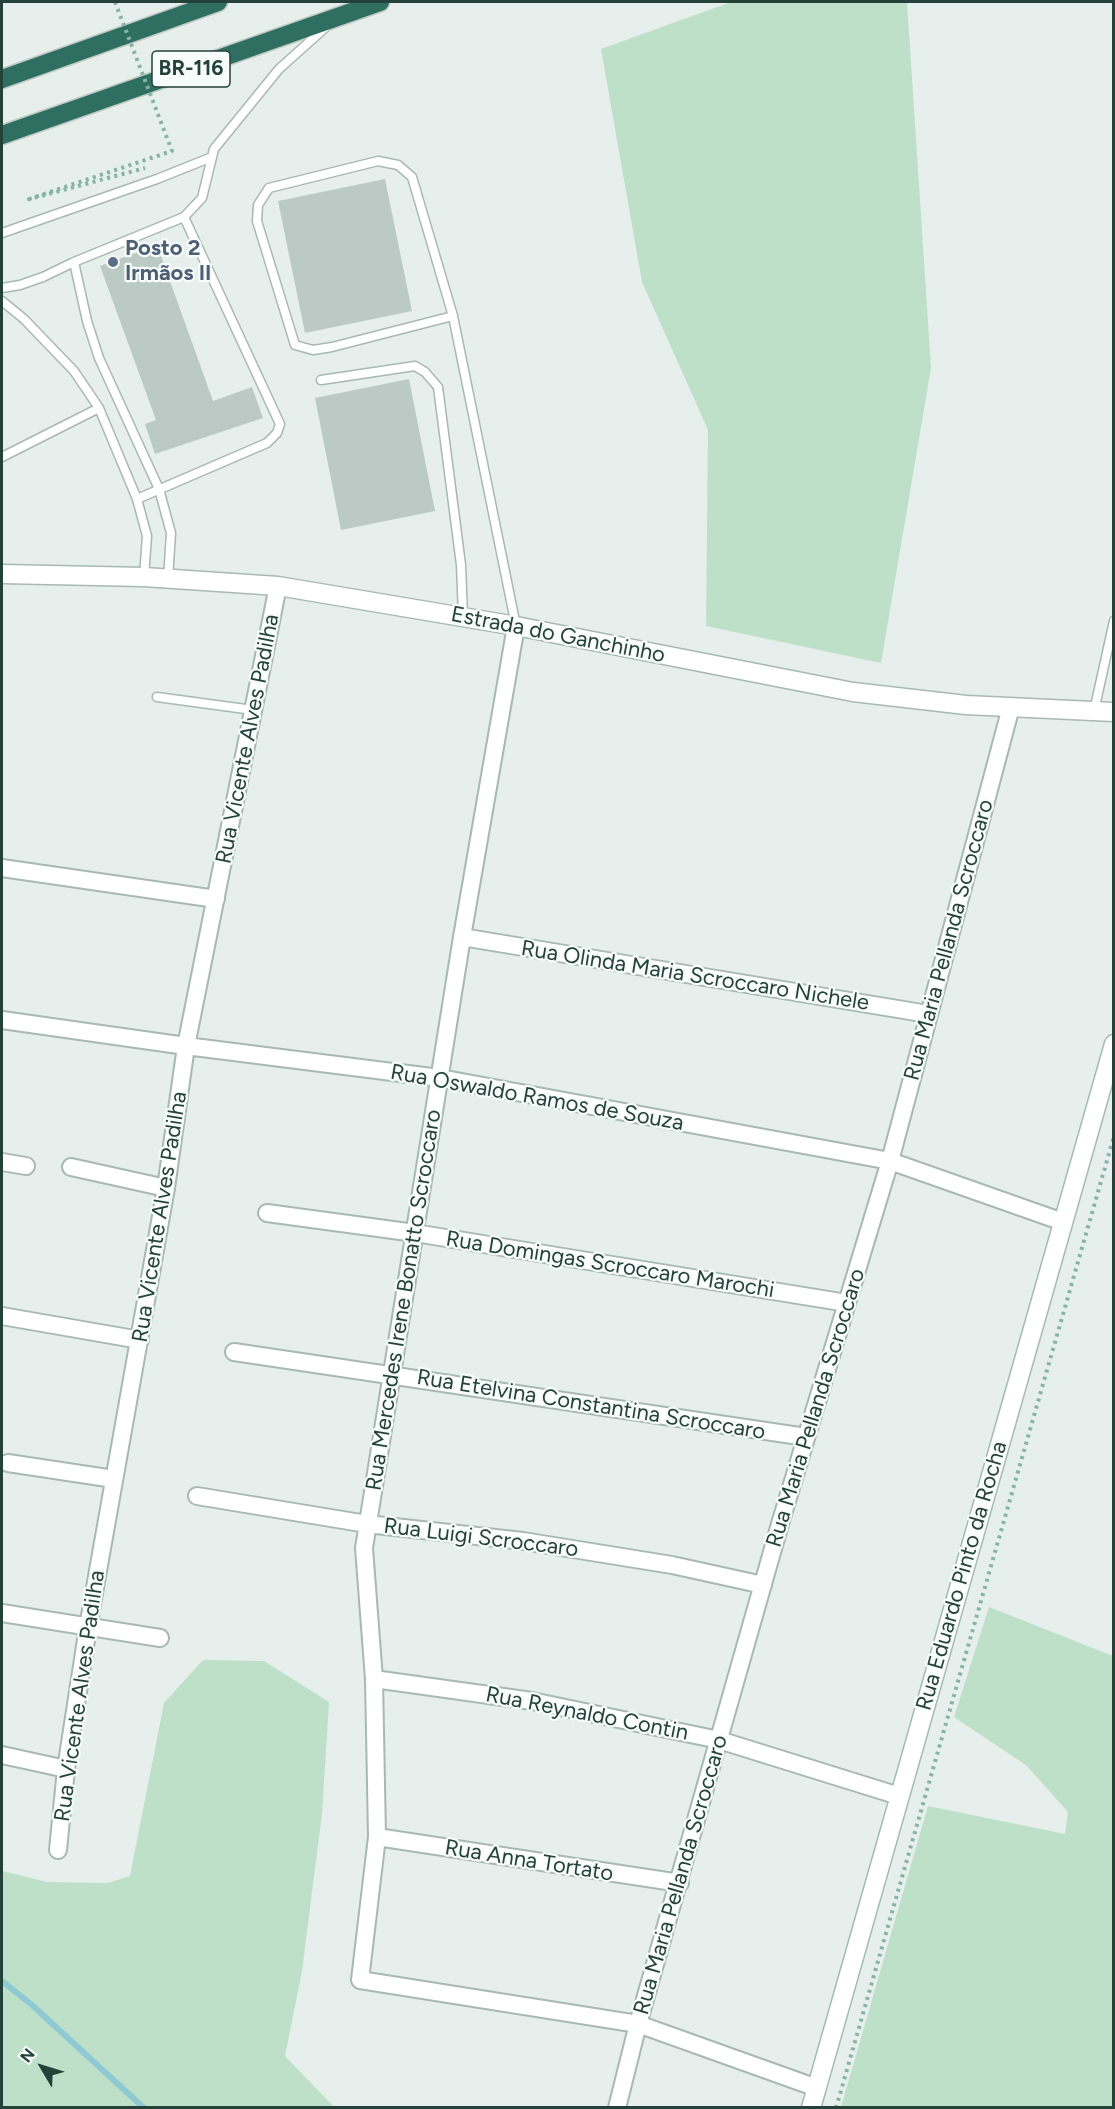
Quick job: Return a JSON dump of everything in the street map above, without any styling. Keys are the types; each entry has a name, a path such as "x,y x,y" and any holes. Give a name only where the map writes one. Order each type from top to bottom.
{"highway":[{"name":"BR-116","path":"2,79 218,2"},
{"name":"BR-116","path":"2,135 380,2"}],"street":[{"name":"Estrada do Ganchinho","path":"2,574 144,577 278,586 463,616 853,692 933,702 1113,712"},
{"name":"Rua Vicente Alves Padilha","path":"58,1850 66,1769 88,1627 166,1188 186,1046 278,586"},
{"name":"Rua Mercedes Irene Bonatto Scroccaro","path":"516,626 462,937 364,1548 374,1678 377,1837 360,1980 638,2024"},
{"name":"Rua Maria Pellanda Scroccaro","path":"617,2108 638,2024 763,1585 890,1161 1011,707"},
{"path":"2,868 216,899"},
{"name":"Rua Olinda Maria Scroccaro Nichele","path":"462,937 928,1014"},
{"name":"Rua Oswaldo Ramos de Souza","path":"2,1020 186,1046 440,1077 890,1161 1063,1222"},
{"name":"Rua Eduardo Pinto da Rocha","path":"811,2108 1113,1044"},
{"path":"2,1162 26,1166"},
{"path":"71,1167 166,1188"},
{"name":"Rua Domingas Scroccaro Marochi","path":"267,1213 414,1233 847,1303"},
{"path":"2,1316 140,1340"},
{"name":"Rua Etelvina Constantina Scroccaro","path":"234,1352 806,1437"},
{"path":"8,1462 114,1479"},
{"name":"Rua Luigi Scroccaro","path":"197,1496 368,1524 523,1541 672,1565 763,1585"},
{"path":"2,1613 159,1638"},
{"name":"Rua Reynaldo Contin","path":"374,1678 532,1701 719,1740 899,1796"},
{"path":"2,1755 66,1769"},
{"name":"Rua Anna Tortato","path":"377,1837 680,1883"},
{"path":"638,2024 817,2088"}],"lane":[{"path":"2,288 20,285 184,217 202,198 214,149 279,69 338,17"},
{"path":"2,233 157,179 212,157"},
{"path":"453,316 332,347 313,350 295,345 257,222 258,205 269,188 378,161 398,165 412,177 453,316 516,626"},
{"path":"137,499 267,443 277,433 280,424 184,217"},
{"path":"74,262 87,321 99,358 159,489 171,533 168,579"},
{"path":"2,301 24,319 74,371 99,408 137,499 147,536 144,577"},
{"path":"321,381 415,366 425,372 438,387 461,565 463,616"},
{"path":"2,457 99,408"},
{"path":"1094,711 1113,625"},
{"path":"157,697 253,710"}],"path":[{"path":"115,2 172,151 26,200 145,168"},
{"path":"836,2108 1113,1136"}],"green space":[{"path":"731,2 907,2 931,368 881,663 706,626 708,430 642,282 601,49"},
{"path":"989,1607 1113,1656 1113,2107 841,2107 928,1806 1065,1834 1068,1812 1026,1765 954,1717"},
{"path":"203,1660 264,1661 329,1702 322,1814 302,1971 285,2056 334,2107 2,2107 2,1871 47,1882 108,1883 130,1876 164,1703"}],"building":[{"path":"385,179 412,311 305,333 278,201"},
{"path":"157,245 213,401 252,387 263,418 155,454 145,424 156,420 100,266"},
{"path":"409,379 435,511 341,530 315,398"}],"waterway":[{"path":"2,1981 32,2005 144,2108"}],"place":[{"name":"Posto 2 Irmãos II","path":"113,262"}]}
